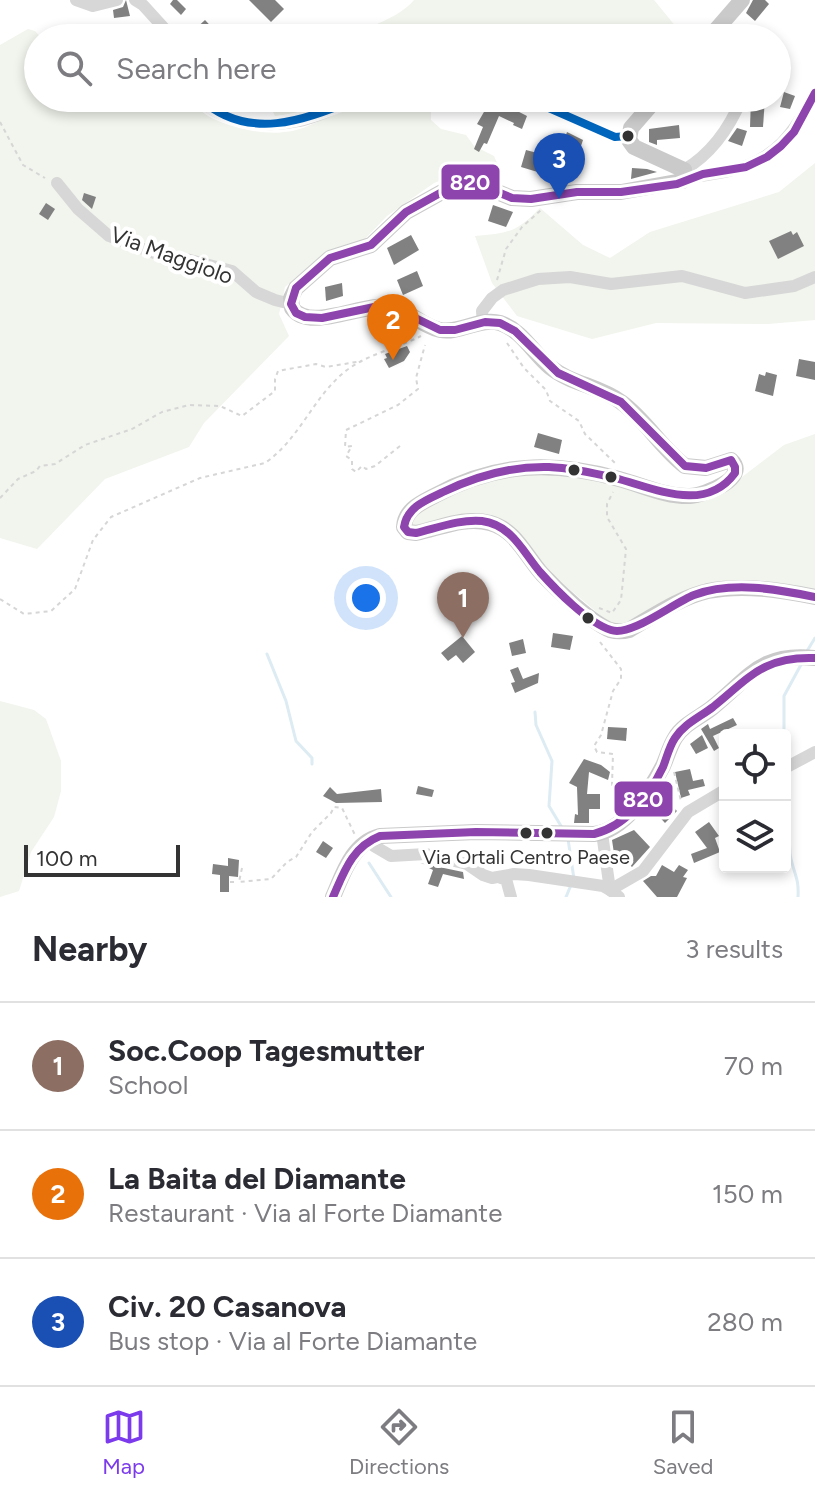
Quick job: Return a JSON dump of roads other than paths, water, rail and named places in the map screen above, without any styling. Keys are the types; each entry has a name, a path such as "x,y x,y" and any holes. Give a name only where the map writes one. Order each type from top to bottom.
{"main road":[{"path":"721,24 742,0"},
{"path":"645,112 628,136 634,147 685,174 677,184 531,199 512,198 473,182 460,182 406,212 371,245 330,258 296,288 291,304 296,313 311,318 324,318 368,306 404,310 428,327 453,330 483,323 499,323 510,328 550,367 617,399 633,411 685,466 706,468 731,460 736,471 733,478 693,496 674,495 576,469 529,466 487,472 414,507 405,516 404,527 408,532 416,533 468,521 488,522 502,528 515,537 544,577 585,612 605,627 624,631 705,592 741,588 815,597"},
{"path":"333,897 351,858 370,844 390,835 602,833 617,824 653,785 682,729 715,705 749,673 778,660 815,658"}],"street":[{"path":"76,0 93,6 117,0"},
{"path":"135,0 160,24"},
{"path":"685,174 746,167 767,157 794,132 815,93"},
{"path":"219,112 248,122 272,124 310,119 326,112"},
{"path":"558,112 615,137 628,136"},
{"path":"685,174 706,155 736,112"},
{"name":"Via Maggiolo","path":"57,183 78,209 109,236 170,259 186,259 232,271 256,292 291,304"},
{"path":"483,323 485,305 503,290 538,279 570,277 611,284 682,276 745,293 794,286 815,277"},
{"path":"791,765 815,752"},
{"path":"614,894 643,871 685,815 719,794"},
{"path":"602,833 614,894"},
{"path":"370,844 391,856 426,854 467,864 483,875 506,879 511,897"},
{"path":"501,878 514,874 529,875 603,886 614,894"}],"waterway":[{"path":"807,651 815,638"},
{"path":"267,654 286,701 296,741 312,758 312,764"},
{"path":"784,729 784,696 803,661"},
{"path":"535,712 536,725 552,761 549,806 561,826"},
{"path":"568,839 574,879"},
{"path":"791,859 798,897"},
{"path":"369,863 391,897"},
{"path":"566,897 571,885"}],"place":[{"name":"Civ. 20 Casanova","path":"559,199"},
{"name":"La Baita del Diamante","path":"393,360"},
{"name":"Soc.Coop Tagesmutter","path":"463,638"},
{"name":"Via Ortali Centro Paese","path":"526,833"}]}
